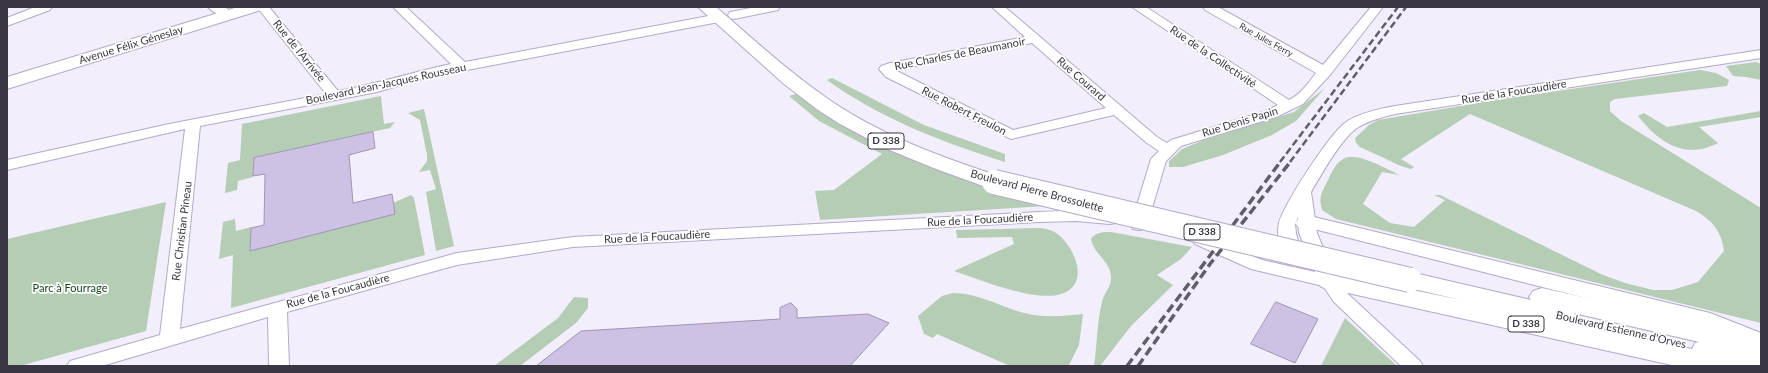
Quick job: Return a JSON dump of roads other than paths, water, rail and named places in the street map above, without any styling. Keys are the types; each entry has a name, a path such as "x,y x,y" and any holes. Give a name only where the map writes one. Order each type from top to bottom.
{"main road":[{"name":"Avenue Félix Géneslay","path":"7,77 226,10 255,7"},
{"name":"Avenue Félix Géneslay","path":"7,83 226,10"},
{"name":"Boulevard Pierre Brossolette","path":"726,14 804,90 842,116 892,144 941,164 998,176 1410,273"},
{"name":"Boulevard Estienne d'Orves","path":"1410,273 1761,347"},
{"name":"Boulevard Estienne d'Orves","path":"1410,273 1761,363"},
{"name":"D 338","path":"1330,281 1722,366"}],"street":[{"path":"7,22 46,7"},
{"name":"Rue de l'Arrivée","path":"263,7 335,96"},
{"path":"399,7 458,62 458,68"},
{"name":"Boulevard Jean-Jacques Rousseau","path":"7,164 193,123 377,88 404,79 726,14 774,7"},
{"name":"Rue Courard","path":"998,7 1116,110 1152,140 1167,150"},
{"name":"Rue de la Collectivité","path":"1138,7 1288,106"},
{"name":"Rue Jules Ferry","path":"1209,7 1325,72"},
{"name":"Rue Denis Papin","path":"1139,225 1158,158 1176,143 1193,136 1237,125 1288,106 1311,88 1378,7"},
{"name":"Rue Charles de Beaumanoir","path":"886,70 890,67 1034,39"},
{"name":"Rue de la Foucaudière","path":"1302,274 1295,268 1294,232 1288,219 1312,176 1348,127 1362,119 1376,114 1761,54"},
{"name":"Rue Robert Freulon","path":"886,70 891,74 1011,135 1116,110"},
{"name":"Rue Christian Pineau","path":"169,339 194,130 193,123"},
{"name":"Rue de la Foucaudière","path":"77,366 277,308 457,259 573,242 1039,218 1092,217 1139,225 1205,241 1257,265 1302,274"},
{"path":"1413,366 1341,298 1294,232 1314,223 1702,319 1761,342"},
{"name":"Rue de la Foucaudière","path":"1246,260 1269,260 1284,254 1289,248 1294,232"},
{"name":"D 338","path":"1302,274 1330,281"},
{"path":"277,308 279,366"}],"railway":[{"path":"1280,162 1398,7"},
{"path":"1290,162 1406,7"},
{"path":"1127,366 1281,161"},
{"path":"1138,366 1210,264 1291,161"}],"park label":[{"name":"Parc à Fourrage","path":"70,288"}]}
